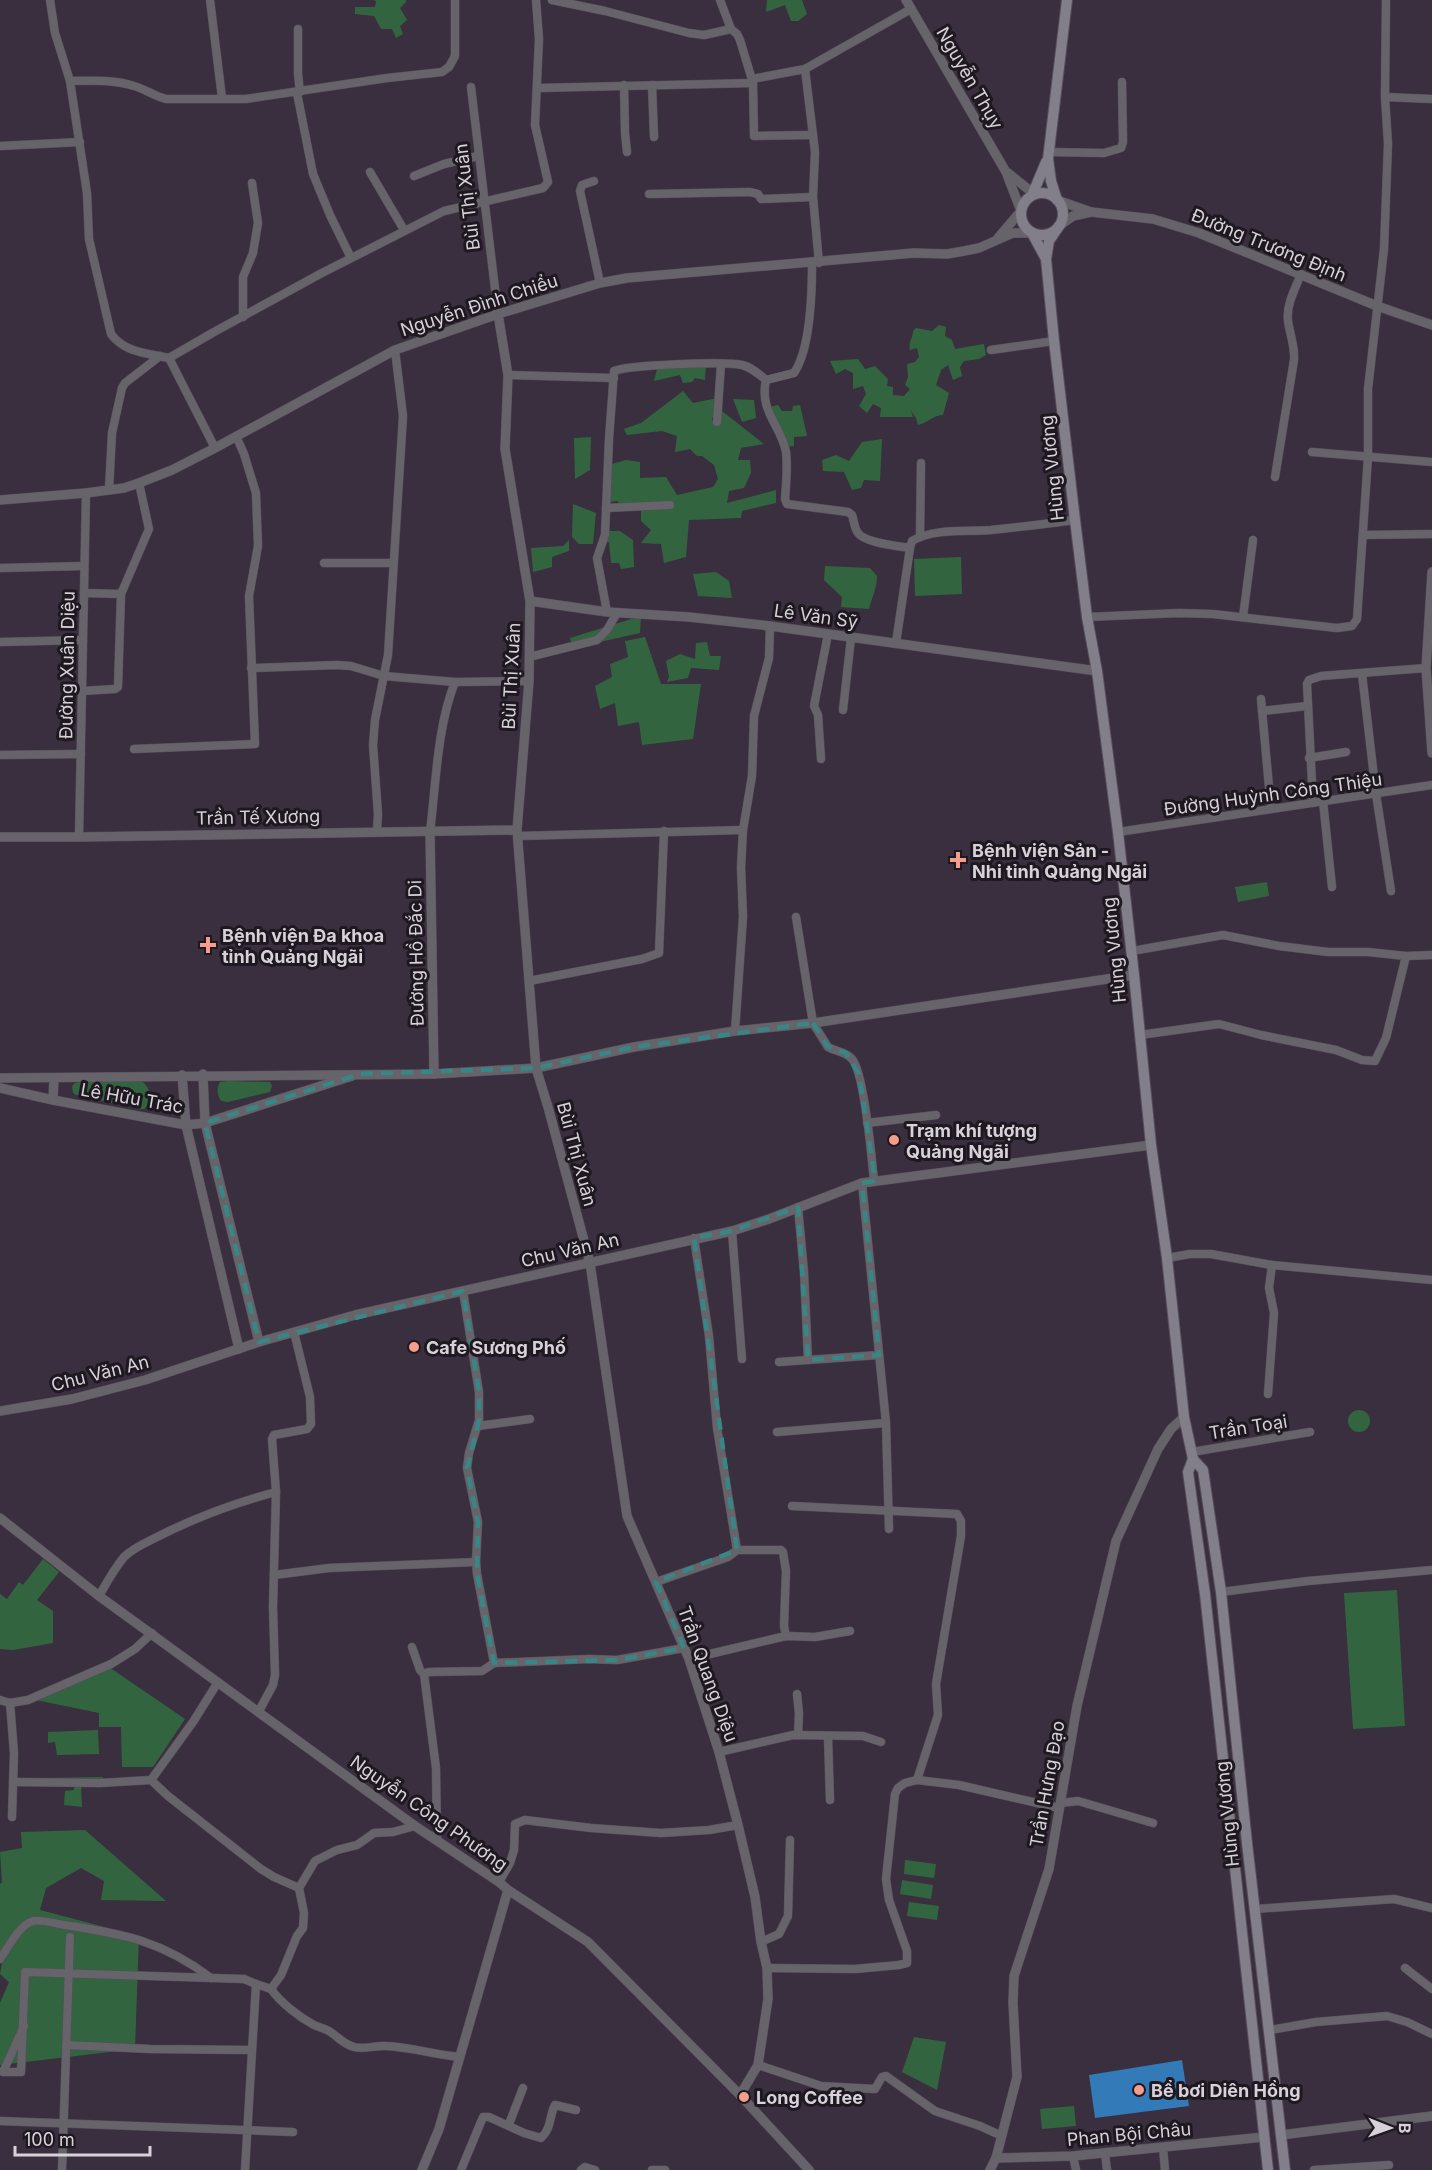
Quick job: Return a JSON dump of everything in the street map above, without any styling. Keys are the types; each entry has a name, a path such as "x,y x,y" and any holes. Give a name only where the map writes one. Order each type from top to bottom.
{"main road":[{"path":"1046,259 1049,241 1059,226 1063,213 1050,181 1048,155 1067,0"},
{"path":"1046,259 1032,233 1023,223 1021,211 1023,204 1033,193 1048,155"},
{"path":"1033,193 1046,193 1058,200"},
{"path":"1032,233 1047,234 1059,226"},
{"name":"Hùng Vương","path":"1046,259 1087,617 1097,672 1118,832 1151,1144 1167,1258 1184,1417 1192,1455 1203,1470 1221,1592 1285,2170"},
{"name":"Hùng Vương","path":"1192,1455 1188,1472 1268,2170"},
{"path":"1198,1544 1213,1543"},
{"path":"1238,1896 1253,1894"},
{"path":"1264,2137 1281,2135"}],"street":[{"path":"50,0 55,33 70,81 87,193 89,239 111,334 118,344 129,350 169,358 351,258 444,211 543,188 548,182 535,125 539,39 536,0"},
{"path":"210,0 222,98"},
{"path":"70,81 114,81 135,86 166,99 246,99 442,72 449,67 455,56 455,0"},
{"path":"552,0 689,33 704,35 731,29"},
{"path":"720,0 731,29 740,40 753,81 754,136 813,135"},
{"path":"1087,617 1179,612 1337,628 1352,626 1357,619 1368,457 1368,389 1384,249 1388,144 1385,98 1386,0"},
{"path":"538,88 753,81 805,69 908,4"},
{"name":"Nguyễn Thụy","path":"908,4 1006,172"},
{"path":"298,29 298,92 313,174 351,258"},
{"path":"529,657 597,639 607,630 612,613 597,565 597,558 605,535 614,371 721,364 743,365 766,380 794,373 801,361 809,321 815,263 813,197 815,152 805,69"},
{"path":"1048,155 1104,153 1121,148 1123,142 1122,82"},
{"path":"624,85 627,152"},
{"path":"652,85 654,137"},
{"name":"Bùi Thị Xuân","path":"471,87 498,314 508,375 505,449 530,601 529,681 518,833 536,1068 590,1263"},
{"path":"1385,98 1432,99"},
{"path":"0,146 80,142"},
{"path":"414,176 444,164 478,156"},
{"path":"370,172 404,230"},
{"path":"1006,172 1033,193"},
{"path":"997,239 1021,211 1006,172"},
{"path":"594,181 582,185 580,190 600,283"},
{"path":"243,317 243,277 253,253 258,223 252,183"},
{"path":"648,194 750,192 758,194 761,199 813,197"},
{"name":"Đường Trương Định","path":"1058,200 1091,212 1153,219 1199,233 1377,306 1432,325"},
{"name":"Đường Trương Định","path":"1059,226 1073,216 1091,212"},
{"name":"Nguyễn Đình Chiểu","path":"0,501 86,493 139,483 172,470 215,448 395,350 498,314 600,283 627,278 914,253 947,254 979,248 1013,233 1032,233"},
{"path":"1275,477 1294,360 1288,313 1290,301 1301,274"},
{"path":"992,350 1054,341"},
{"path":"377,831 373,745 391,624 393,563 404,416 395,350"},
{"path":"109,489 112,433 122,388 125,383 160,356"},
{"path":"169,358 215,448"},
{"path":"717,422 721,364"},
{"path":"508,375 614,378"},
{"path":"766,380 767,408 786,451 785,499 787,504 848,512 852,515 857,532 861,536 868,540 910,548"},
{"path":"134,749 255,744 249,596 258,546 256,493 236,436"},
{"path":"1312,452 1432,462"},
{"path":"920,537 921,463"},
{"path":"82,691 118,687 121,594 148,529 139,483"},
{"name":"Đường Xuân Diệu","path":"79,837 86,493"},
{"path":"606,508 670,505"},
{"path":"896,643 912,541 920,537 1075,520"},
{"path":"1363,535 1432,534"},
{"path":"1243,617 1253,540"},
{"path":"324,563 393,563"},
{"path":"0,568 84,566"},
{"path":"1432,572 1426,668 1432,753"},
{"path":"84,593 121,594"},
{"name":"Lê Văn Sỹ","path":"530,601 612,613 689,617 828,634 1097,672"},
{"path":"735,1031 743,917 741,867 743,830 752,776 754,716 769,658 770,627"},
{"path":"821,759 818,715 814,706 828,634"},
{"path":"843,710 851,638"},
{"path":"0,642 83,640"},
{"path":"251,668 344,665 384,676 455,682 529,681"},
{"path":"1313,803 1307,684 1310,678 1426,668"},
{"path":"1362,674 1376,794 1391,891"},
{"path":"430,832 438,759 448,699 455,682"},
{"path":"1261,699 1271,809"},
{"path":"1262,711 1308,706"},
{"path":"1309,758 1346,752"},
{"path":"0,755 81,754"},
{"name":"Đường Huỳnh Công Thiệu","path":"1118,832 1432,785"},
{"path":"1323,801 1332,887"},
{"path":"518,833 743,830"},
{"name":"Trần Tế Xương","path":"0,837 377,831 518,833"},
{"path":"529,981 642,959 659,953 664,831"},
{"name":"Đường Hồ Đắc Di","path":"430,832 434,1074"},
{"path":"796,917 813,1023 828,1047 846,1053 855,1062 867,1123 874,1181"},
{"path":"1132,951 1223,935 1318,951 1368,952 1407,956 1432,955"},
{"path":"1140,1035 1219,1024 1336,1050 1362,1060 1375,1061 1386,1038 1407,956"},
{"name":"Lê Hữu Trác","path":"0,1078 203,1074 434,1074 536,1068 634,1047 735,1031 813,1023 1134,975"},
{"path":"203,1074 205,1123 259,1342"},
{"name":"Lê Hữu Trác","path":"0,1088 186,1125 205,1123 360,1074"},
{"path":"182,1076 186,1125 240,1349"},
{"path":"53,1100 54,1078"},
{"path":"867,1123 936,1115"},
{"name":"Chu Văn An","path":"0,1411 72,1399 145,1380 259,1342 355,1315 732,1231 862,1183 1151,1144"},
{"path":"862,1183 886,1423 889,1529"},
{"path":"798,1208 808,1360"},
{"path":"732,1231 742,1359"},
{"path":"694,1238 709,1336 718,1436 737,1550"},
{"path":"1167,1258 1190,1254 1212,1254 1272,1264 1432,1280"},
{"name":"Trần Quang Diệu","path":"590,1263 627,1516 689,1659 719,1752 755,1897 761,1942 768,1968 768,1999 758,2065 740,2095"},
{"path":"1268,1394 1274,1313 1269,1288 1272,1264"},
{"path":"463,1291 479,1392 479,1420 467,1468 478,1522 476,1562 495,1663"},
{"path":"259,1712 273,1685 275,1675 273,1607 276,1492 272,1439 274,1435 307,1429 311,1424 310,1398 294,1332"},
{"path":"779,1362 879,1355"},
{"name":"Trần Hưng Đạo","path":"990,2170 996,2158 1017,2077 1013,2003 1014,1976 1049,1869 1077,1706 1116,1541 1158,1449 1171,1429 1184,1417"},
{"path":"477,1426 530,1419"},
{"path":"777,1432 886,1423"},
{"name":"Trần Toại","path":"1192,1455 1310,1432"},
{"path":"99,1596 112,1573 137,1547 169,1530 236,1503 276,1492"},
{"path":"792,1506 957,1514 961,1521 961,1536 936,1684 938,1715 917,1780"},
{"name":"Nguyễn Công Phương","path":"0,1518 99,1596 415,1826 588,1942 740,2095 809,2170"},
{"path":"656,1582 728,1557 737,1550 781,1550 786,1571 784,1626 786,1636"},
{"path":"274,1575 329,1568 476,1562"},
{"path":"1221,1592 1432,1570"},
{"path":"689,1659 786,1636 815,1637 850,1631"},
{"path":"0,1700 10,1703 28,1700 111,1664 135,1649 152,1633"},
{"path":"412,1647 420,1670 424,1674 436,1768 437,1840"},
{"path":"424,1674 482,1671 495,1663 617,1660 684,1648"},
{"path":"151,1780 193,1722 218,1682"},
{"path":"796,1694 799,1714 798,1735"},
{"path":"10,1703 14,1753 12,1817"},
{"path":"719,1752 765,1743 778,1737 798,1735 862,1736 881,1742"},
{"path":"828,1736 830,1800"},
{"path":"13,1782 100,1783 151,1780 261,1869 274,1878 299,1888"},
{"path":"768,1968 855,1969 907,1963 907,1951 889,1900 886,1879 895,1794 898,1788 905,1783 917,1780 959,1785 1059,1805 1078,1801 1153,1824"},
{"path":"499,1882 510,1863 514,1850 515,1824 525,1820 661,1833 738,1825"},
{"path":"272,1989 303,1928 304,1913 299,1888 315,1861 337,1850 357,1845 374,1833 393,1832 415,1826"},
{"path":"761,1942 779,1934 788,1916 790,1840"},
{"path":"422,2170 439,2129 508,1890"},
{"path":"1256,1909 1395,1899 1432,1908"},
{"path":"0,1959 24,1926 37,1921 151,1943 177,1955 212,1979"},
{"path":"62,2170 70,1937"},
{"path":"1405,1968 1432,1989"},
{"path":"24,2026 3,2072 21,2072 24,2026 26,1972 243,1979 272,1989 277,1997 298,2014 314,2025 328,2030 339,2041 350,2046 358,2048 389,2046 460,2057"},
{"path":"245,2170 256,1984"},
{"path":"1270,2030 1316,2022 1387,2016 1407,2022 1432,2034"},
{"path":"66,2045 251,2050"},
{"path":"758,2065 821,2086 875,2089 882,2077 886,2076 935,2110 1002,2136"},
{"path":"509,2124 523,2088"},
{"path":"460,2170 483,2117 509,2124 524,2133 541,2138 551,2122 555,2105 576,2110"},
{"path":"1281,2135 1432,2116"},
{"path":"0,2121 293,2132"},
{"name":"Phan Bội Châu","path":"996,2158 1073,2156 1264,2137"},
{"path":"1163,2148 1165,2170"},
{"path":"1105,2153 1107,2170"},
{"path":"1073,2156 1076,2170"},
{"path":"1314,2170 1389,2165"},
{"path":"581,2170 588,2167 595,2170"},
{"path":"652,2170 665,2170"}],"highlighted area":[{"path":"813,1023 828,1047 846,1053 859,1074 873,1165 874,1181 862,1183 879,1355 808,1360 798,1207 732,1231 694,1238 737,1550 656,1582 684,1648 617,1660 494,1663 477,1574 478,1522 467,1468 479,1420 479,1392 463,1291 259,1342 205,1123 360,1074 536,1068 634,1047"}],"green space":[{"path":"373,0 406,0 400,8 407,20 400,26 403,34 396,38 392,29 381,29 374,16 355,14 355,7 375,7 376,1"},
{"path":"767,0 802,0 807,14 798,21 791,21 785,5 766,12"},
{"path":"939,325 946,327 945,336 952,340 955,349 984,344 986,355 979,359 964,361 960,367 962,376 953,380 948,365 941,370 936,385 949,393 943,415 936,416 922,424 918,425 911,411 913,417 880,417 881,408 873,404 867,413 859,406 866,394 863,386 853,389 853,373 845,369 836,374 830,361 858,359 865,369 875,366 888,379 887,386 893,387 893,395 904,396 910,389 905,385 908,377 907,364 915,362 919,357 917,348 910,350 913,331 916,328 932,331"},
{"path":"706,363 705,380 695,378 692,382 683,383 680,375 654,381 658,365"},
{"path":"683,391 693,403 718,398 712,420 719,422 722,411 764,444 741,448 738,460 750,460 751,473 744,488 729,491 727,503 776,490 776,503 742,511 741,518 689,520 686,557 664,563 661,544 641,543 651,530 641,521 641,510 620,509 618,501 606,502 605,466 626,460 640,462 640,478 666,477 677,495 713,487 718,479 714,465 702,456 697,456 690,449 675,452 677,436 662,431 627,435 624,429 641,423"},
{"path":"733,399 754,400 756,418 742,422"},
{"path":"778,405 782,411 792,411 793,406 800,405 807,436 794,437 794,446 784,447 765,408"},
{"path":"591,437 590,470 575,479 574,438"},
{"path":"882,439 880,481 864,480 861,488 852,490 844,472 823,471 822,460 836,455 849,461 862,442"},
{"path":"573,504 596,513 593,544 579,544 572,537"},
{"path":"603,531 620,531 633,540 634,567 621,569 619,563 611,563 609,542 601,542"},
{"path":"569,540 569,551 552,557 552,567 533,572 531,548 563,546"},
{"path":"961,557 962,594 915,596 914,559"},
{"path":"825,566 870,568 877,576 869,609 841,607 842,597 824,580"},
{"path":"716,572 729,581 732,598 698,596 693,574"},
{"path":"641,616 640,633 573,648 570,638"},
{"path":"645,637 661,684 701,684 693,739 642,745 639,722 618,726 615,703 600,709 595,686 612,677 610,664 628,657 625,641"},
{"path":"707,642 710,656 721,656 719,670 691,668 688,678 667,682 669,677 666,661 680,654 695,659 696,643"},
{"path":"1267,882 1269,896 1238,902 1235,887"},
{"path":"81,1082 143,1082 148,1088 151,1102 144,1109 140,1109 76,1095 73,1093 72,1086"},
{"path":"220,1082 270,1082 272,1086 270,1092 228,1102 221,1101 218,1092"},
{"path":"1359,1410 1367,1413 1370,1421 1367,1429 1359,1432 1351,1429 1348,1421 1351,1413"},
{"path":"43,1559 59,1572 37,1600 53,1611 53,1643 13,1650 0,1649 0,1594 7,1599 19,1582 23,1585"},
{"path":"1397,1590 1405,1726 1353,1729 1344,1593"},
{"path":"106,1665 185,1719 153,1767 122,1767 121,1727 99,1727 99,1713 31,1699"},
{"path":"98,1730 99,1754 57,1755 55,1742 48,1743 48,1732"},
{"path":"103,1777 102,1783 81,1784 82,1807 64,1805 65,1791 74,1790 74,1787 38,1783 38,1778"},
{"path":"85,1830 166,1901 101,1900 104,1881 81,1868 46,1888 40,1910 139,1936 135,2049 0,2065 0,2003 9,1982 0,1974 3,1956 0,1954 0,1884 2,1882 0,1852 22,1848 21,1832"},
{"path":"905,1860 936,1864 934,1878 904,1874"},
{"path":"902,1880 933,1885 931,1899 900,1894"},
{"path":"909,1902 939,1906 937,1920 907,1916"},
{"path":"914,2037 946,2042 937,2090 902,2072"},
{"path":"1074,2106 1076,2126 1042,2129 1040,2109"}],"water":[{"name":"Bể bơi Diên Hồng","path":"1182,2060 1189,2106 1095,2118 1089,2075"}],"place":[{"name":"Bệnh viện Sản - Nhi tỉnh Quảng Ngãi","path":"958,860"},
{"name":"Bệnh viện Đa khoa tỉnh Quảng Ngãi","path":"208,945"},
{"name":"Trạm khí tượng Quảng Ngãi","path":"894,1140"},
{"name":"Cafe Sương Phố","path":"414,1347"},
{"name":"Bể bơi Diên Hồng","path":"1139,2090"},
{"name":"Long Coffee","path":"744,2097"}]}
